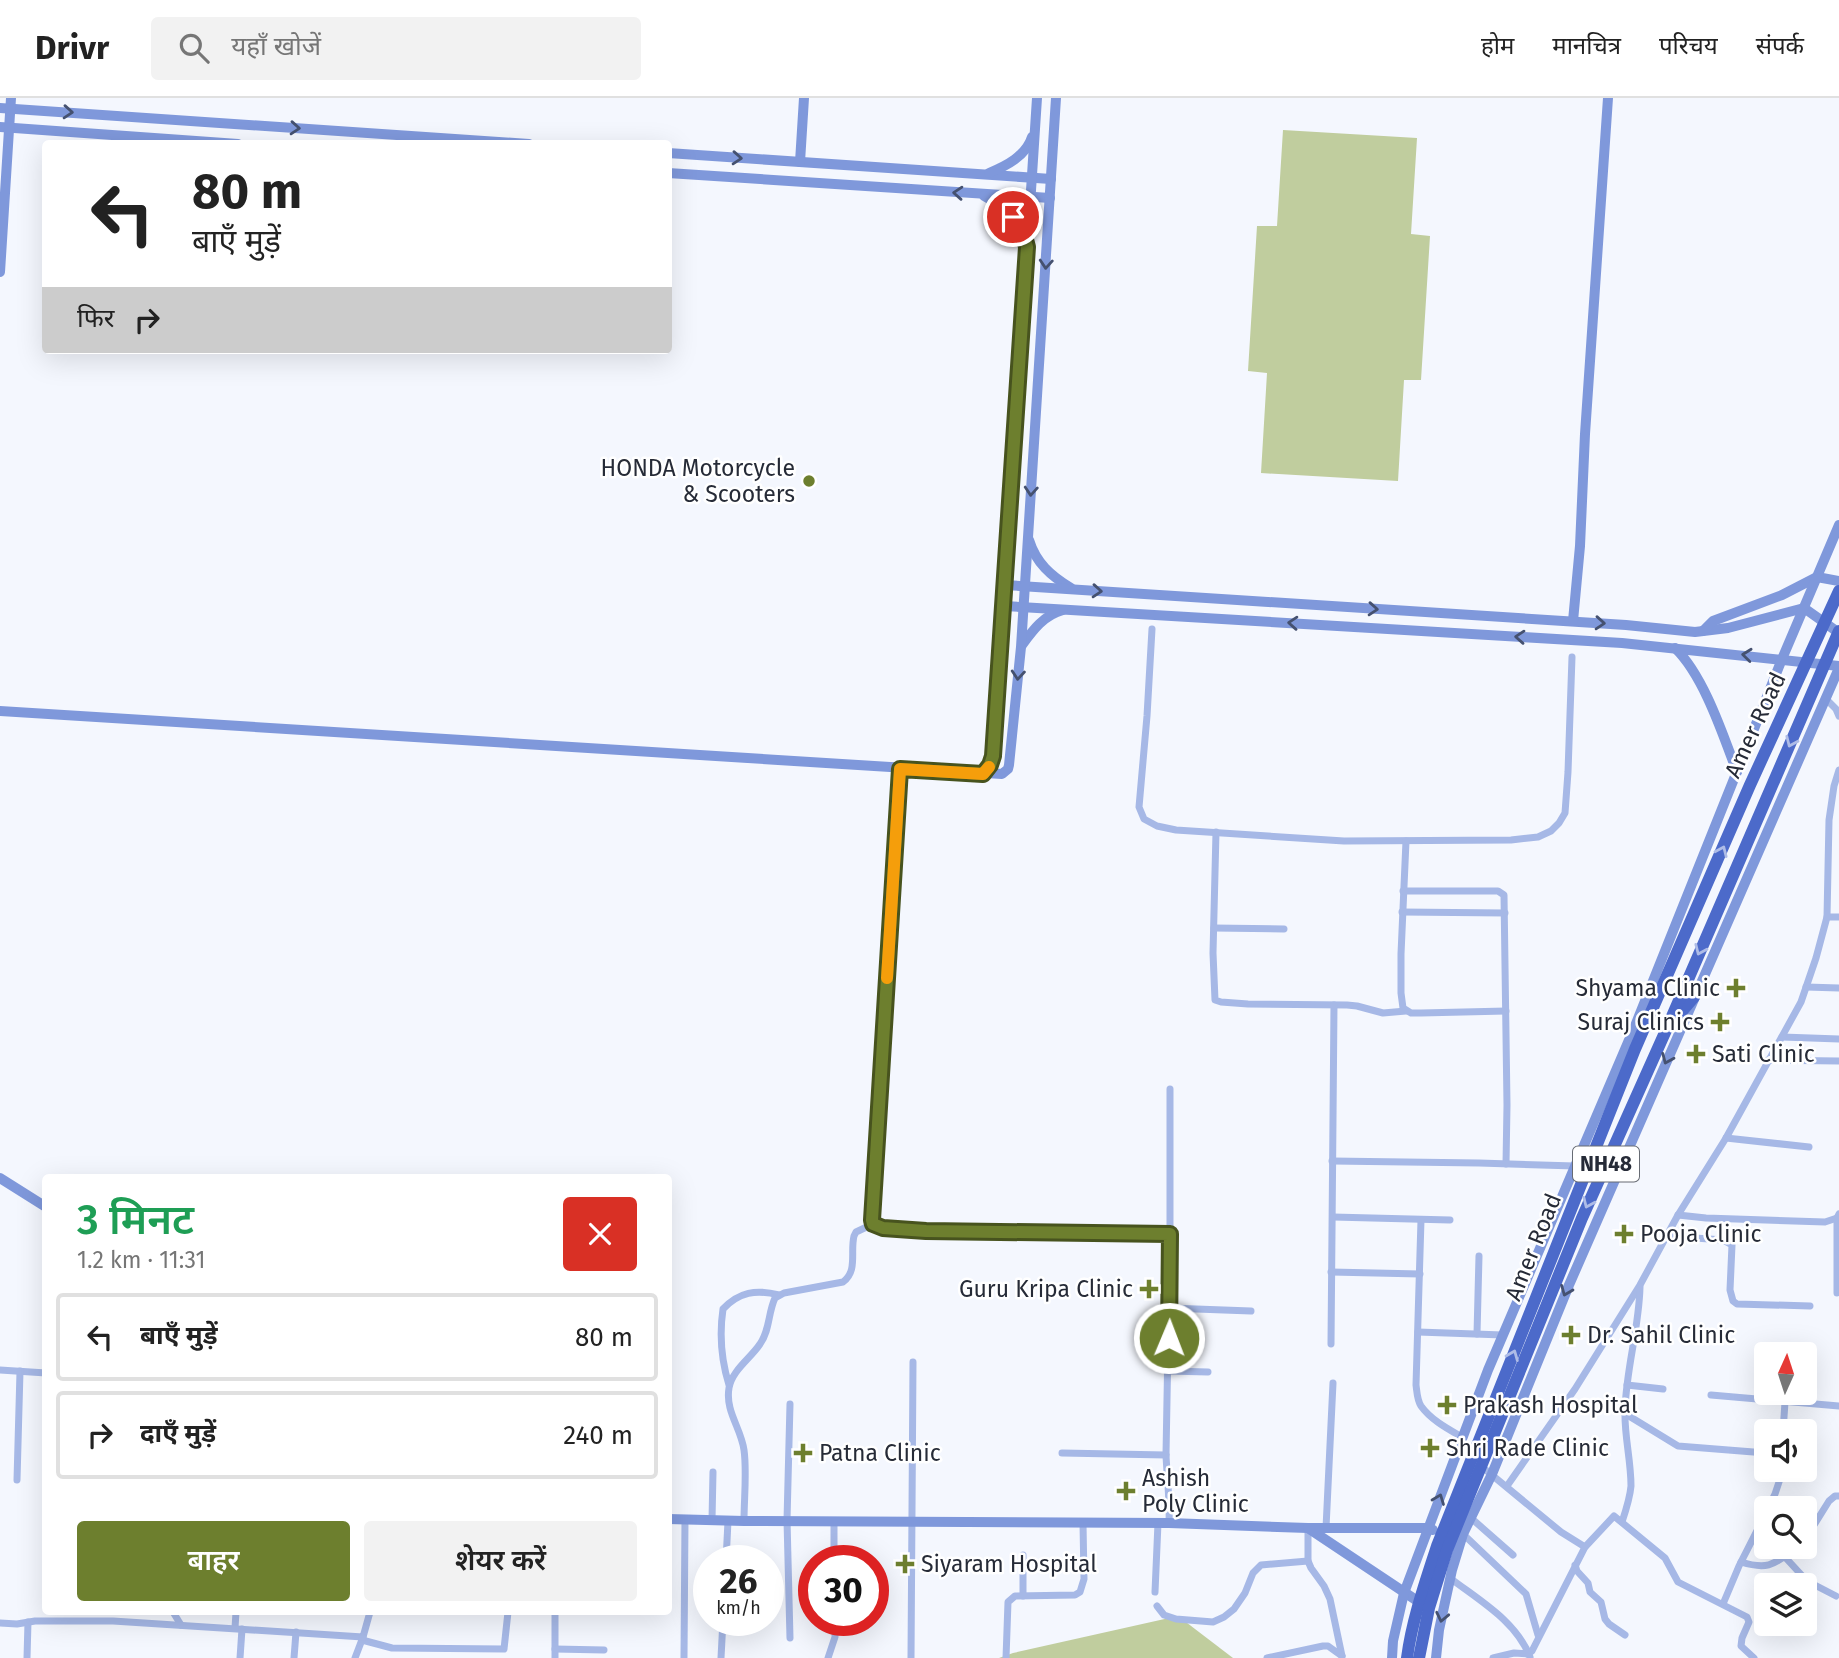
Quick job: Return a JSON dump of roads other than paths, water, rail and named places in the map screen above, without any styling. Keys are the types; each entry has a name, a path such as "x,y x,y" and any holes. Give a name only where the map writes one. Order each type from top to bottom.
{"highway":[{"name":"Amer Road","path":"1408,1658 1419,1602 1442,1534 1635,1049 1750,785 1839,591"},
{"name":"Amer Road","path":"1419,1658 1429,1608 1447,1550 1582,1218 1839,632"},
{"path":"1667,1028 1694,997"},
{"path":"1635,1026 1635,1049"},
{"path":"1610,1156 1623,1160"}],"street":[{"path":"800,162 804,98"},
{"path":"983,774 993,756 1037,98"},
{"path":"0,712 1002,774 1009,765 1021,647 1056,98"},
{"path":"1573,621 1608,98"},
{"path":"0,272 7,105 475,140"},
{"path":"5,128 179,140"},
{"path":"985,175 1005,166 1023,152 1031,142 1035,129"},
{"path":"672,153 1051,179"},
{"path":"672,173 1050,198"},
{"path":"981,194 999,204 1013,217 1023,232 1027,247"},
{"path":"1392,1658 1393,1641 1404,1593 1462,1437 1635,1026 1782,659 1839,525"},
{"path":"1028,536 1032,551 1043,566 1072,589"},
{"path":"1703,631 1713,621 1782,595 1817,577 1839,581"},
{"path":"1005,585 1703,631 1727,628 1804,608 1839,632"},
{"path":"1146,614 1147,594"},
{"path":"1004,606 1675,648 1839,667 1569,1285 1492,1474 1463,1534 1450,1578 1436,1658"},
{"path":"1021,647 1039,624 1053,613 1066,609"},
{"path":"1152,629 1139,807 1144,819 1157,826 1176,830 1333,840 1511,840 1538,837 1551,831 1565,813 1572,657"},
{"path":"1675,648 1691,667 1737,772"},
{"path":"1825,698 1839,716"},
{"path":"873,1224 900,769"},
{"path":"1507,1486 1575,1389 1640,1285 1792,1019 1806,988 1827,917 1829,820 1839,770"},
{"path":"1216,832 1213,985 1217,1002 1357,1006 1383,1013 1506,1011"},
{"path":"1406,841 1401,993 1406,1011"},
{"path":"1828,880 1839,880"},
{"path":"1403,891 1499,891 1504,895 1506,1164"},
{"path":"1402,912 1505,913"},
{"path":"1827,917 1839,917"},
{"path":"1214,928 1284,929"},
{"path":"1806,988 1839,988"},
{"path":"1331,1344 1334,1005"},
{"path":"1782,1037 1839,1039"},
{"path":"1768,1060 1839,1061"},
{"path":"1155,1592 1164,1523 1170,1503 1166,1455 1170,1088"},
{"path":"1726,1138 1809,1147"},
{"path":"1332,1161 1575,1166"},
{"path":"0,1178 42,1204"},
{"path":"1678,1215 1814,1222 1830,1222 1838,1216"},
{"path":"1837,1293 1838,1216"},
{"path":"1332,1217 1450,1220"},
{"path":"1421,1220 1416,1385 1421,1406 1443,1426 1462,1437"},
{"path":"744,1521 744,1449 728,1400 729,1385 720,1346 723,1309 731,1301 750,1292 765,1291 779,1295 843,1282 852,1272 856,1232 873,1224 883,1228 926,1231 1170,1234"},
{"path":"1667,1236 1723,1240 1731,1244 1730,1290 1732,1301 1737,1304 1810,1306"},
{"path":"1477,1334 1479,1256"},
{"path":"1331,1272 1420,1274"},
{"path":"1622,1522 1631,1486 1624,1413 1640,1285"},
{"path":"729,1385 762,1342 767,1331 772,1303 779,1295"},
{"path":"1169,1308 1251,1311"},
{"path":"1418,1332 1503,1335"},
{"path":"911,1658 913,1362"},
{"path":"0,1370 42,1373"},
{"path":"17,1480 20,1371"},
{"path":"1168,1371 1208,1372"},
{"path":"1326,1528 1333,1383"},
{"path":"1627,1385 1663,1389"},
{"path":"1711,1395 1754,1399"},
{"path":"790,1404 787,1520 790,1638"},
{"path":"1817,1404 1839,1406"},
{"path":"1624,1413 1678,1446 1754,1452"},
{"path":"1062,1453 1166,1455"},
{"path":"1481,1466 1561,1532 1585,1547"},
{"path":"712,1520 713,1472"},
{"path":"1817,1520 1829,1501 1839,1496"},
{"path":"1529,1656 1585,1547 1612,1517 1616,1516 1665,1558 1678,1582 1749,1620 1741,1643 1743,1650 1750,1657"},
{"path":"1471,1518 1513,1555"},
{"path":"672,1519 1428,1528 1442,1534"},
{"path":"684,1658 685,1519"},
{"path":"727,1545 728,1521"},
{"path":"834,1521 834,1545"},
{"path":"1006,1658 1010,1598 1075,1595 1080,1592 1084,1579 1083,1523"},
{"path":"1308,1528 1308,1561 1330,1599 1343,1657"},
{"path":"1308,1528 1419,1602"},
{"path":"1463,1534 1526,1594 1538,1636"},
{"path":"1723,1604 1754,1536"},
{"path":"1023,1555 1023,1596"},
{"path":"1741,1562 1770,1566 1780,1559"},
{"path":"1787,1559 1807,1581 1836,1596"},
{"path":"1157,1606 1164,1615 1177,1619 1213,1622 1234,1609 1245,1593 1253,1573 1261,1565 1308,1561"},
{"path":"1575,1565 1578,1573 1588,1583 1590,1592 1601,1602 1607,1622 1625,1635"},
{"path":"1450,1578 1513,1628 1529,1656"},
{"path":"175,1615 181,1625"},
{"path":"237,1615 240,1658"},
{"path":"355,1658 369,1615"},
{"path":"0,1623 113,1620 296,1632 362,1639 392,1648 504,1649 508,1615"},
{"path":"555,1615 555,1654 604,1650"},
{"path":"27,1658 28,1622"},
{"path":"294,1658 296,1632"},
{"path":"721,1658 722,1636"},
{"path":"828,1658 835,1636"},
{"path":"1267,1658 1328,1646 1343,1657"},
{"path":"1493,1658 1514,1653 1529,1656"}],"place":[{"name":"HONDA Motorcycle & Scooters","path":"809,481"},
{"name":"Shyama Clinic","path":"1736,988"},
{"name":"Suraj Clinics","path":"1720,1022"},
{"name":"Sati Clinic","path":"1696,1054"},
{"name":"Pooja Clinic","path":"1624,1234"},
{"name":"Guru Kripa Clinic","path":"1149,1289"},
{"name":"Dr. Sahil Clinic","path":"1571,1335"},
{"name":"Prakash Hospital","path":"1447,1405"},
{"name":"Shri Rade Clinic","path":"1430,1448"},
{"name":"Patna Clinic","path":"803,1453"},
{"name":"Ashish Poly Clinic","path":"1126,1491"},
{"name":"Siyaram Hospital","path":"905,1564"}]}
